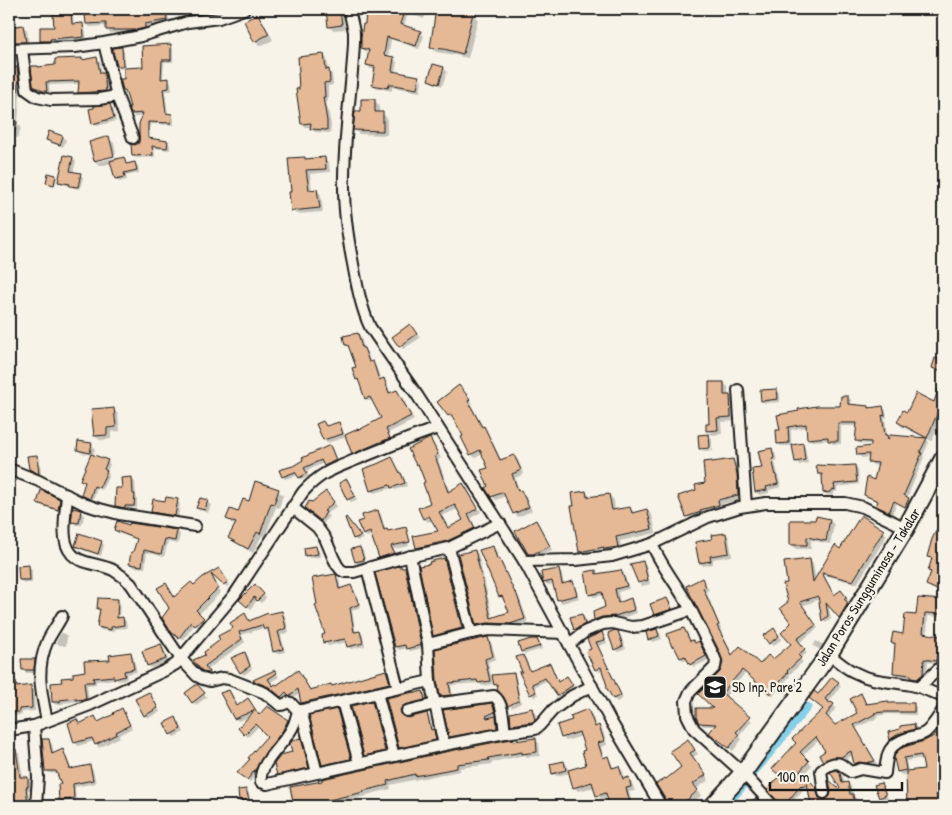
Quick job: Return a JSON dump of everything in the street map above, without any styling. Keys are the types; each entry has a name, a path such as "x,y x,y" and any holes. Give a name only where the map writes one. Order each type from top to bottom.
{"highway":[{"name":"Jalan Poros Sungguminasa - Takalar","path":"713,806 748,778 838,661 943,459"}],"street":[{"path":"9,49 75,47 104,43 141,36 188,22 219,18 244,9"},
{"path":"349,9 354,42 344,186 350,247 362,307 370,327 524,561 610,720 661,806"},
{"path":"104,43 118,96 133,138"},
{"path":"22,48 27,90 37,97 51,100 99,99 118,96"},
{"path":"738,390 746,506"},
{"path":"9,730 34,726 90,705 176,664 235,594 292,507 313,481 337,467 392,444 438,428"},
{"path":"9,469 39,481 84,504 118,514 195,526"},
{"path":"67,495 64,521 65,539 72,555 81,561 112,570 131,584 181,659 197,676 210,681 222,678 229,679 265,693 280,705 291,702 299,711 317,773"},
{"path":"524,561 576,560 612,556 652,544 708,517 746,506 766,504 845,503 863,508 906,528"},
{"path":"292,507 317,527 325,538 340,570 345,572 354,572 410,556 449,548 500,523"},
{"path":"652,544 660,561 691,610 716,661 715,667 690,692 686,701 686,715 694,729 748,778 773,806"},
{"path":"449,548 471,633"},
{"path":"410,556 428,644 430,681 444,744"},
{"path":"367,568 398,688"},
{"path":"570,644 586,631 603,624 637,628 691,610"},
{"path":"47,721 40,670 48,640 62,616"},
{"path":"428,644 471,633 493,630 564,633"},
{"path":"838,661 866,678 919,687 943,698"},
{"path":"919,687 943,665"},
{"path":"299,711 430,681"},
{"path":"299,711 290,732 266,762 261,774 261,782 267,784 444,744 535,729 553,710 572,696 592,686"},
{"path":"377,693 394,756"},
{"path":"407,710 494,696 500,705 505,733"},
{"path":"342,701 359,763"},
{"path":"824,793 821,771 823,768 836,763 851,772 861,769 884,774 888,752 891,747 897,742 925,733 943,710"},
{"path":"34,726 38,777 36,806"}],"building":[{"path":"146,9 165,9 167,20 145,24 145,28 136,30 106,30 106,23 86,24 85,15 106,13 106,11 146,11"},
{"path":"326,9 340,9 342,25 328,27"},
{"path":"366,9 405,9 400,24 421,31 416,46 387,37 384,55 394,57 392,71 419,76 417,89 389,84 388,88 372,85 375,67 366,65 369,50 361,48"},
{"path":"436,9 461,10 473,13 463,54 444,49 430,48"},
{"path":"71,12 72,24 83,23 84,37 40,41 40,27 54,27 53,14"},
{"path":"258,14 269,34 254,42 244,21"},
{"path":"23,25 26,42 9,40 9,27"},
{"path":"171,44 171,60 162,60 161,79 169,78 169,88 163,89 166,113 172,114 171,123 148,122 148,138 168,141 167,148 152,146 153,155 132,156 131,144 139,143 139,124 143,113 131,114 120,79 124,79 124,68 143,67 142,46"},
{"path":"122,47 123,66 117,66 112,48"},
{"path":"324,54 326,70 329,69 330,82 324,83 325,97 323,97 327,130 310,129 311,123 301,124 296,89 299,89 298,57"},
{"path":"97,57 100,73 104,73 106,91 78,93 79,81 46,82 47,91 33,86 31,66 55,65 55,59 82,58 82,60"},
{"path":"433,64 444,67 439,84 428,80"},
{"path":"9,67 17,67 19,82 18,91 16,91 14,120 9,120"},
{"path":"361,99 375,99 375,112 383,112 383,131 353,130 355,111 361,111"},
{"path":"110,104 114,118 92,124 89,109 94,108 94,106"},
{"path":"9,120 17,122 11,147 9,147"},
{"path":"49,131 63,136 60,145 46,140"},
{"path":"109,136 114,156 94,161 89,142"},
{"path":"64,155 73,157 70,171 81,173 78,187 58,182"},
{"path":"124,157 126,164 135,162 137,170 124,173 125,177 115,179 110,161"},
{"path":"305,157 305,159 325,157 326,169 306,170 309,190 317,189 320,208 291,211 288,158"},
{"path":"48,173 56,175 54,185 46,183"},
{"path":"410,324 417,334 399,347 392,337"},
{"path":"358,333 362,348 364,348 369,362 373,361 379,380 384,378 389,393 397,390 411,416 386,429 390,438 352,454 345,435 381,418 370,397 365,399 352,368 356,367 348,345 345,345 343,336"},
{"path":"935,358 943,361 943,372 932,368"},
{"path":"942,378 943,400 927,438 897,422 903,410 907,412 916,393 934,402"},
{"path":"709,382 724,382 724,395 730,395 731,417 717,418 718,430 706,431 706,424 709,424"},
{"path":"459,385 470,399 468,401 482,427 484,426 500,460 514,455 521,470 512,474 518,491 521,490 529,507 513,514 503,492 491,497 485,488 488,486 481,470 488,468 480,450 470,455 461,437 463,436 451,414 448,416 437,402"},
{"path":"777,389 778,399 761,401 760,390"},
{"path":"841,396 848,396 848,404 869,406 869,408 883,406 885,416 882,415 885,435 887,435 888,440 890,435 927,438 904,495 909,498 905,507 894,501 889,512 876,506 878,501 864,495 867,477 874,480 878,463 868,462 869,454 857,455 856,448 871,446 871,442 855,441 857,423 838,423 838,441 828,441 828,437 807,439 806,424 788,427 789,443 777,444 776,430 780,430 777,415 817,406 840,406"},
{"path":"114,408 116,427 107,428 107,435 94,436 91,409"},
{"path":"323,421 326,426 339,422 343,434 323,440 316,424"},
{"path":"709,434 710,448 699,449 698,435"},
{"path":"430,438 438,454 435,456 448,492 463,483 478,508 468,514 475,528 447,541 416,548 413,536 438,531 429,516 423,519 418,508 430,503 418,464 416,465 408,449","holes":["455,505 463,520 448,528 439,512"]},
{"path":"78,441 92,443 90,453 77,450"},
{"path":"803,443 805,460 795,462 792,445"},
{"path":"330,445 336,460 324,466 321,460 304,468 307,473 299,478 295,472 282,477 279,470 293,466 303,460 302,458"},
{"path":"772,448 774,458 772,459 778,484 766,487 767,490 755,492 752,469 762,468 758,451"},
{"path":"91,454 108,460 104,469 107,471 99,488 94,486 90,499 81,495 85,482 80,480"},
{"path":"37,455 39,474 29,469 27,456"},
{"path":"392,457 405,483 391,488 390,485 370,491 363,469"},
{"path":"733,459 737,474 738,495 718,500 719,505 700,510 701,512 686,517 678,496 696,490 695,485 705,483 703,462"},
{"path":"816,465 855,465 857,482 834,484 835,490 832,489 830,492 823,493 822,474 818,474"},
{"path":"132,477 133,494 135,494 134,506 125,506 125,508 115,506 116,488 122,488 121,478"},
{"path":"347,479 355,496 347,500 339,483"},
{"path":"255,481 279,489 274,504 271,503 260,534 257,532 248,549 228,538 236,523 226,519 230,509 238,512 243,499 249,501"},
{"path":"41,490 60,499 58,510 37,503"},
{"path":"326,491 334,502 324,511 326,512 321,521 305,508 309,501 312,502"},
{"path":"586,491 587,497 609,494 612,510 630,507 632,513 647,509 652,529 616,537 618,547 604,549 604,547 579,552 571,506 574,506 572,493"},
{"path":"166,497 178,499 175,516 151,512 153,499 165,501"},
{"path":"200,498 208,500 205,510 196,508"},
{"path":"73,508 81,510 79,523 71,522"},
{"path":"378,510 384,530 387,529 388,531 406,527 410,542 391,546 394,553 379,558 370,532 363,535 357,522 363,520 362,515"},
{"path":"861,515 884,530 853,581 822,573 834,595 841,590 847,598 844,599 848,603 839,618 826,603 828,616 822,621 818,596 800,602 816,625 797,639 805,649 798,655 801,658 787,671 770,694 742,670 722,693 750,717 736,732 739,735 729,748 709,733 716,724 699,723 696,717 696,708 713,708 698,694 720,672 723,662 686,586 702,578 706,587 703,588 719,625 717,626 732,655 740,646 760,664 768,655 773,659 791,644 781,633 791,623 780,608 788,602 783,584 787,583 784,562 810,559 813,582 835,545 840,549"},
{"path":"816,516 830,519 826,541 807,537 807,545 790,545 790,520 815,520"},
{"path":"346,517 361,536 353,539"},
{"path":"943,517 942,592 926,585 931,572 928,571 932,558 927,557 932,539"},
{"path":"536,520 550,546 533,554 528,554 515,531"},
{"path":"117,521 129,525 130,523 177,530 175,541 165,539 161,554 144,550 142,566 129,564 131,552 133,552 137,539 114,530"},
{"path":"79,533 102,541 98,554 75,546"},
{"path":"726,533 729,553 710,556 711,561 699,563 695,542 712,539 711,535"},
{"path":"316,546 318,554 305,556 304,548"},
{"path":"493,546 497,559 499,558 516,592 525,619 510,624 488,623 476,625 458,554 475,550 491,618 509,612 502,596 499,597 479,550"},
{"path":"360,547 364,560 355,562 351,549"},
{"path":"444,558 462,628 433,636 419,566"},
{"path":"643,561 648,580 638,583 630,564"},
{"path":"29,565 30,580 19,580 18,566"},
{"path":"398,566 405,568 421,645 406,649 405,645 395,647 375,573"},
{"path":"219,568 228,582 223,585 211,574 218,588 196,610 204,618 195,626 191,622 179,638 171,632 162,618 169,608 157,588 166,583 174,597 191,582 194,585 203,577"},
{"path":"559,569 562,584 573,581 577,595 557,600 552,581 543,583 541,572"},
{"path":"596,570 596,574 621,570 627,586 615,589 618,603 631,598 634,610 594,620 593,612 605,607 602,592 589,595 585,572"},
{"path":"336,574 339,589 351,585 359,604 350,608 354,632 360,631 363,643 347,647 345,639 323,643 322,635 325,634 315,605 317,604 312,578"},
{"path":"255,584 264,594 257,601 254,597 247,607 239,600"},
{"path":"98,598 118,599 117,618 123,617 124,625 111,627 111,630 97,627 100,609 97,609"},
{"path":"667,598 672,609 654,615 650,604"},
{"path":"918,598 943,600 942,614 925,613 923,633 940,636 939,647 936,661 924,659 923,674 917,679 911,678 911,675 893,673 895,643 891,643 893,632 903,634 905,614 916,615"},
{"path":"282,611 286,628 278,632 283,649 273,652 268,628 264,630 262,625 239,632 242,639 205,666 209,672 201,670 193,660 205,655 204,652 220,640 218,636 233,628 230,623 245,613 249,621 268,613"},
{"path":"582,614 585,624 574,630 570,617"},
{"path":"684,628 690,641 693,640 695,643 699,641 706,656 690,665 685,656 680,658 674,646 672,647 667,634"},
{"path":"774,628 779,636 769,644 763,636"},
{"path":"657,629 659,636 648,640 646,632"},
{"path":"615,630 618,631 623,646 614,650 608,633"},
{"path":"602,632 605,640 596,642 621,695 613,699 606,687 601,667 595,670 586,651 591,649 587,639"},
{"path":"488,637 493,656 485,659 490,681 478,683 477,680 449,683 451,695 440,696 435,649"},
{"path":"537,639 540,646 521,652 518,643"},
{"path":"161,644 166,659 147,666 142,651"},
{"path":"131,652 134,669 124,671 125,676 114,679 114,676 93,678 94,682 84,682 86,699 76,700 76,698 52,702 51,683 62,682 61,678 73,677 73,673 85,671 84,661 110,660 109,655"},
{"path":"245,652 250,666 240,673 231,658"},
{"path":"523,655 530,671 550,663 558,682 567,676 573,685 557,696 545,678 532,684 536,692 530,695 519,672 522,672 516,657"},
{"path":"21,659 35,659 34,670 22,670"},
{"path":"275,670 277,673 268,679 273,686 298,670 310,690 331,684 332,686 386,670 390,683 301,703 298,689 289,696 286,692 281,697 269,687 253,680"},
{"path":"514,673 519,700 508,706 498,691 497,684 494,685 492,675"},
{"path":"832,677 839,682 825,699 834,704 826,715 835,725 857,713 850,699 861,693 866,704 888,701 888,703 914,703 914,712 874,713 854,725 875,761 854,764 851,751 841,757 834,757 823,761 819,755 825,751 816,737 800,752 809,761 800,771 816,787 819,798 825,800 830,796 829,780 840,788 830,772 837,770 840,773 842,783 848,782 850,794 853,794 854,804 831,806 830,802 811,805 807,783 803,787 801,785 788,801 790,806 782,806 767,790 780,776 772,769 796,743 792,739 823,709 809,698 814,691 818,694"},
{"path":"16,681 17,687 31,685 32,708 19,709 19,712 9,713 9,682"},
{"path":"197,684 205,693 192,703 185,693"},
{"path":"229,690 237,706 248,698 259,715 267,706 288,720 282,732 266,751 247,780 237,773 267,736 255,724 244,735 238,728 255,710 234,719 220,693"},
{"path":"423,691 425,700 403,706 400,710 402,716 408,718 427,713 431,730 434,729 436,740 399,748 386,698"},
{"path":"149,692 158,708 144,716 135,699"},
{"path":"372,701 385,751 364,756 351,706"},
{"path":"492,703 495,712 486,716 487,718 496,716 497,728 449,737 443,710"},
{"path":"122,708 130,725 95,745 92,738 74,743 68,723 77,719 79,724 95,716 98,722"},
{"path":"532,708 535,720 511,725 510,713"},
{"path":"337,709 351,759 322,765 309,715"},
{"path":"588,709 595,727 599,725 604,741 598,743 603,758 608,756 612,768 619,766 623,779 629,777 631,787 626,788 631,806 619,806 618,803 609,806 606,793 596,796 592,782 573,788 568,770 586,765 582,751 585,750 579,732 561,738 557,725 572,720 570,716"},
{"path":"176,717 181,729 170,735 164,723"},
{"path":"943,722 943,793 936,794 940,806 907,806 906,771 924,769 921,755 904,758 906,770 897,772 895,754 904,747 934,736"},
{"path":"914,724 915,729 898,734 890,740 888,732 900,729 900,726"},
{"path":"301,738 309,768 277,775 274,764 281,755 292,752 290,744 293,740"},
{"path":"536,738 537,752 522,754 522,752 488,758 489,760 457,764 457,768 415,776 415,774 387,781 388,785 364,792 294,806 290,787 445,752 506,740 513,739 514,741"},
{"path":"42,739 49,739 52,754 63,749 70,769 90,765 93,780 73,784 74,799 59,800 58,784 61,784 56,771 45,771"},
{"path":"688,739 695,750 690,753 706,775 693,784 698,790 687,800 677,806 668,806 656,784 681,767 670,751"},
{"path":"16,749 20,777 28,777 28,787 26,787 28,804 9,801 9,794 12,794 9,780 9,750"},
{"path":"564,761 566,770 552,774 550,764"},
{"path":"881,783 886,795 879,798 874,785"},
{"path":"246,789 249,800 239,801 238,790"},
{"path":"756,798 763,806 744,806"}],"waterway":[{"path":"726,806 807,707"}],"place":[{"name":"SD Inp. Pare'2","path":"715,687"}]}
